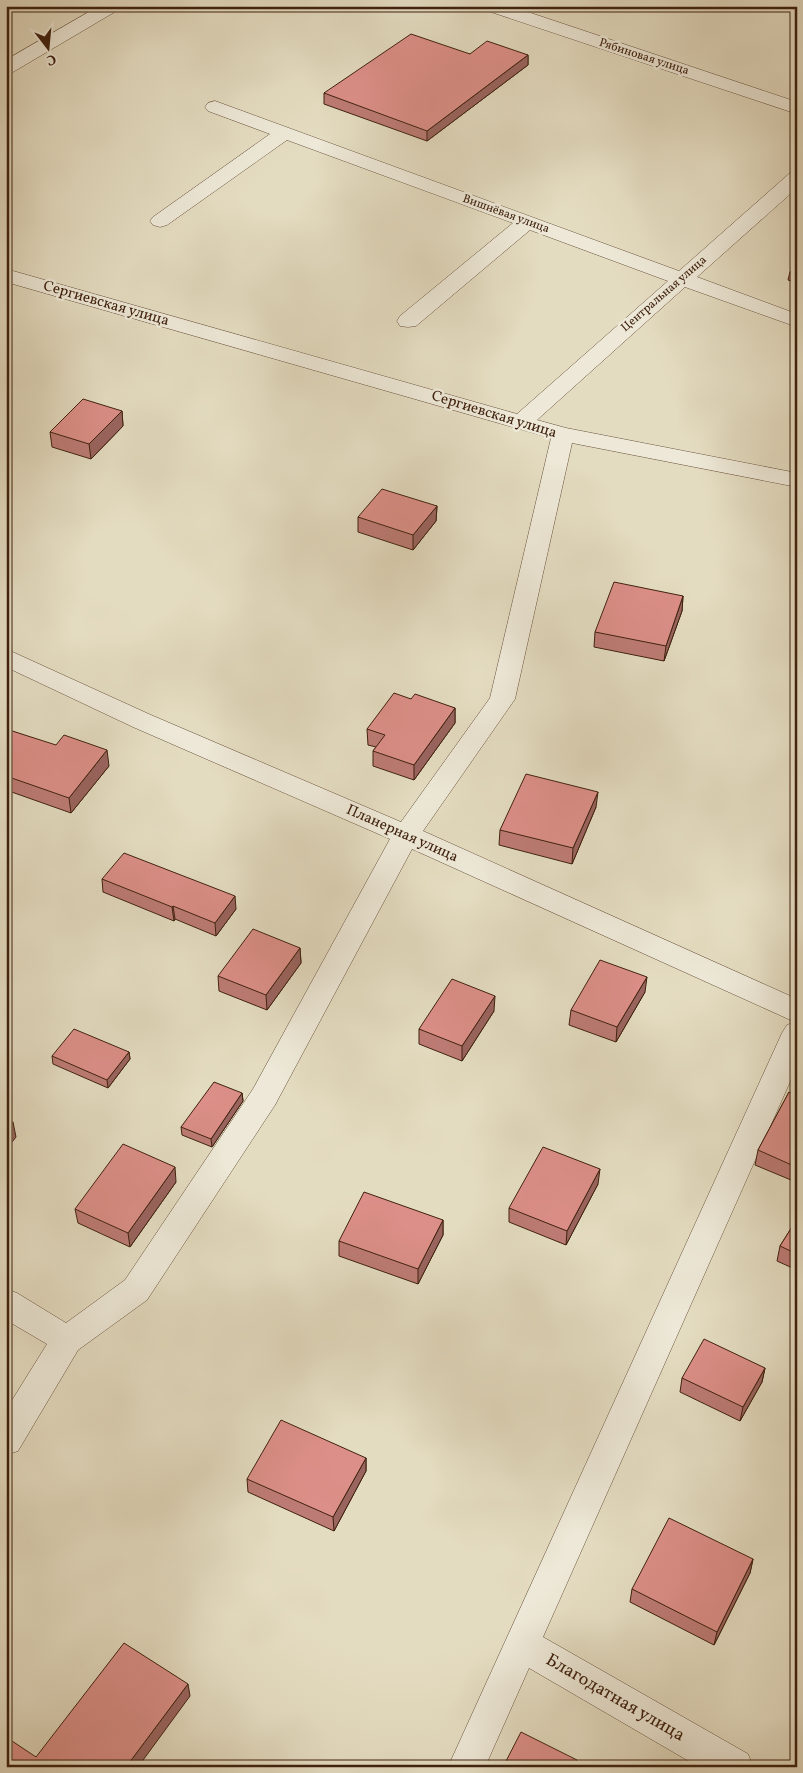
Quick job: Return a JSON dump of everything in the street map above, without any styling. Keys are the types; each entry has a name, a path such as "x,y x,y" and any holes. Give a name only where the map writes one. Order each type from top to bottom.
{"street":[{"path":"6,68 112,6"},
{"name":"Рябиновая улица","path":"491,6 797,108"},
{"name":"Вишнёвая улица","path":"215,107 797,321"},
{"path":"160,221 284,133"},
{"name":"Центральная улица","path":"527,416 797,177"},
{"path":"408,320 527,222"},
{"name":"Сергиевская улица","path":"6,275 527,416 563,434 502,699 406,835 264,1097 136,1290 67,1340"},
{"path":"563,434 797,480"},
{"name":"Планерная улица","path":"6,657 142,721 406,835 797,1012"},
{"path":"466,1767 797,1033"},
{"path":"6,1303 67,1340 6,1440"},
{"name":"Благодатная улица","path":"521,1644 735,1767"}],"building":[{"path":"411,34 470,54 487,41 528,55 427,131 324,93"},
{"path":"797,266 797,275 790,272"},
{"path":"83,399 122,411 89,444 50,432"},
{"path":"382,489 437,506 413,535 358,517"},
{"path":"614,582 683,596 666,646 595,632"},
{"path":"394,693 411,699 415,694 455,708 414,765 373,751 385,735 367,729"},
{"path":"6,729 56,745 64,735 107,750 69,798 6,776"},
{"path":"526,774 598,792 573,848 500,830"},
{"path":"124,853 235,896 215,923 102,879"},
{"path":"253,929 300,948 266,995 218,976"},
{"path":"600,960 647,977 617,1027 571,1010"},
{"path":"452,979 495,996 462,1046 419,1029"},
{"path":"74,1029 129,1052 107,1080 52,1056"},
{"path":"214,1082 242,1093 211,1139 181,1127"},
{"path":"789,1092 797,1095 797,1161 794,1166 758,1150"},
{"path":"6,1119 13,1122 6,1131"},
{"path":"123,1144 175,1167 128,1233 75,1209"},
{"path":"543,1147 600,1169 567,1231 509,1208"},
{"path":"364,1192 443,1220 418,1269 339,1241"},
{"path":"797,1219 797,1254 780,1246"},
{"path":"704,1339 765,1368 743,1407 682,1378"},
{"path":"281,1420 366,1458 333,1517 247,1479"},
{"path":"669,1518 753,1559 717,1632 632,1589"},
{"path":"124,1643 188,1684 126,1767 120,1765 119,1767 6,1767 6,1737 36,1757"},
{"path":"521,1732 577,1760 574,1767 503,1767"}]}
